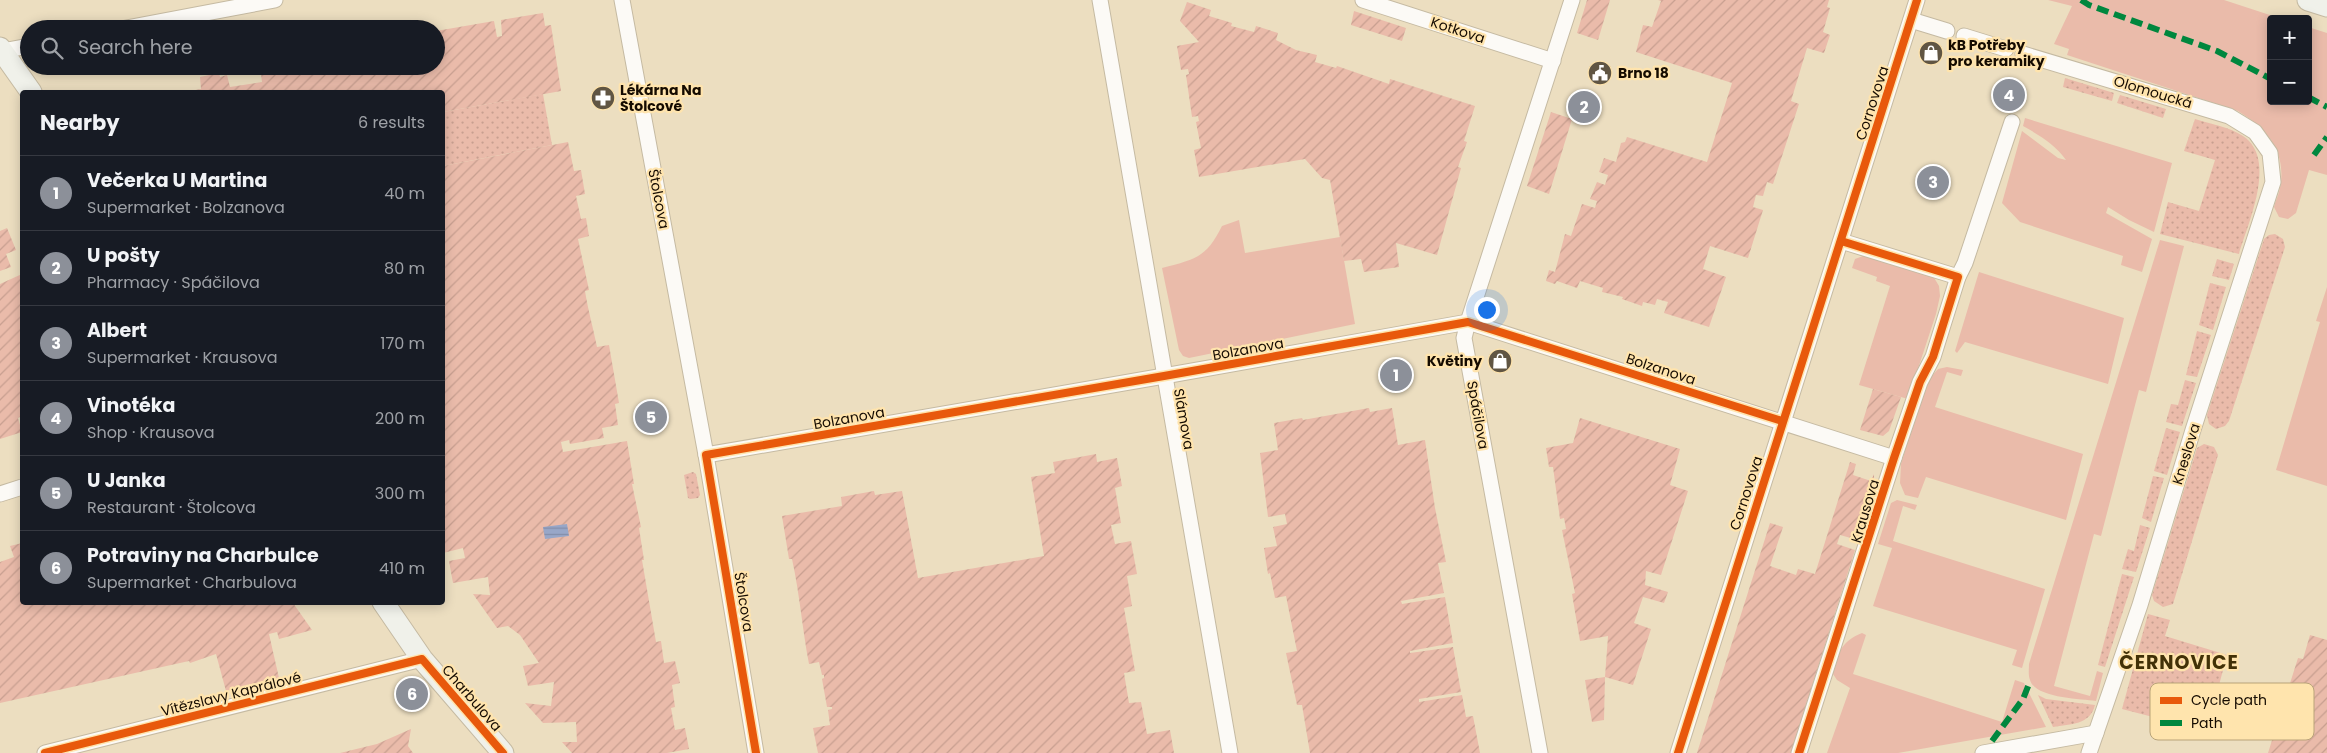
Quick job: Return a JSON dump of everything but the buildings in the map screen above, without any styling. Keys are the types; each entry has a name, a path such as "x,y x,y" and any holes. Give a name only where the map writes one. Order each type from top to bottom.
{"street":[{"path":"169,20 275,0"},
{"name":"Štolcova","path":"622,0 706,455 756,753"},
{"name":"Slámova","path":"1100,0 1230,753"},
{"name":"Kotkova","path":"1363,0 1554,61"},
{"name":"Spáčilova","path":"1540,753 1464,338 1572,0"},
{"name":"Cornovova","path":"1678,753 1917,0"},
{"path":"2308,0 2327,6"},
{"path":"1911,20 1947,31"},
{"path":"1964,36 2006,49"},
{"path":"20,47 1,50 30,90"},
{"name":"Olomoucká","path":"2023,54 2229,116 2255,132 2270,153"},
{"name":"Krausova","path":"1799,753 1894,458 1920,382 1933,357 2012,122"},
{"name":"Kneslova","path":"2089,753 2140,605 2273,182 2270,153"},
{"path":"1841,241 1958,278"},
{"name":"Bolzanova","path":"706,455 1468,322 1894,458"},
{"path":"0,494 20,488"},
{"name":"Charbulova","path":"384,605 422,659 503,753"},
{"name":"Vítězslavy Kaprálové","path":"45,753 422,659"},
{"path":"1983,753 2096,733"}],"shaded area":[{"path":"1587,0 1610,0 1598,40 1577,33"},
{"path":"1658,0 1829,0 1827,7 1830,8 1823,32 1830,35 1824,53 1807,48 1791,101 1799,104 1773,184 1767,182 1763,196 1756,195 1753,207 1763,210 1748,258 1710,246 1703,269 1726,277 1709,327 1664,313 1668,302 1657,299 1655,305 1643,302 1642,306 1622,299 1623,297 1602,292 1603,288 1580,281 1577,288 1557,281 1555,284 1546,281 1549,270 1555,272 1565,234 1571,236 1582,204 1595,208 1597,201 1590,199 1597,182 1605,185 1608,175 1599,172 1604,158 1616,162 1621,143 1625,142 1627,137 1707,162 1732,83 1636,52 1643,25 1652,27 1661,1"},
{"path":"2048,0 2224,0 2270,15 2267,15 2267,105 2312,105 2312,28 2327,33 2327,175 2309,170 2296,213 2288,219 2279,217 2274,207 2280,188 2280,163 2272,142 2258,125 2238,111 2067,55 2069,49 2054,44 2072,6"},
{"path":"1187,2 1211,10 1209,16 1232,23 1231,26 1254,32 1256,26 1278,33 1276,40 1296,50 1317,55 1315,62 1336,68 1337,66 1389,84 1390,79 1475,106 1464,141 1467,142 1458,167 1461,168 1437,255 1396,243 1399,267 1364,272 1361,259 1344,261 1330,180 1322,178 1305,159 1199,177 1194,150 1201,148 1196,122 1199,121 1198,116 1192,117 1186,75 1189,74 1188,69 1181,70 1177,46 1199,42 1180,21"},
{"path":"1354,11 1406,28 1402,41 1351,25"},
{"path":"543,13 545,26 551,25 561,91 445,112 445,90 195,90 201,89 200,77 210,75 220,75 220,77 227,75 230,87 262,82 261,75 445,75 445,29 494,21 497,37 502,36 501,20"},
{"path":"2065,78 2114,93 2112,101 2063,87"},
{"path":"543,94 552,145 445,166 445,112"},
{"path":"2120,95 2166,109 2163,118 2117,103"},
{"path":"1551,112 1572,119 1549,194 1527,186"},
{"path":"2025,118 2172,163 2154,232 2108,207 2106,213 2152,239 2142,272 2121,265 2123,256 2020,222 2002,203 2022,131 2058,158 2066,160 2052,145 2023,126"},
{"path":"2195,119 2226,128 2243,136 2253,146 2258,160 2258,192 2239,254 2160,234 2168,202 2199,211 2215,160 2184,151"},
{"path":"568,142 574,171 581,170 585,194 576,196 581,219 586,218 589,236 578,239 589,290 585,291 586,298 597,347 609,345 619,403 615,404 618,425 602,428 604,438 570,444 569,440 561,442 563,452 627,441 634,484 632,484 641,527 639,528 644,560 642,560 656,642 661,641 664,663 675,661 680,683 672,685 675,707 671,708 675,730 685,728 689,749 667,753 572,753 562,742 577,742 576,722 543,723 525,703 551,706 554,682 528,686 523,666 539,663 520,635 508,626 497,628 473,594 490,595 488,577 453,583 449,561 465,558 463,548 445,552 445,166"},
{"path":"1239,220 1245,253 1340,237 1355,324 1189,358 1183,356 1179,350 1162,268 1199,256 1211,245 1222,226"},
{"path":"7,228 16,250 6,254 11,267 0,271 0,231"},
{"path":"2275,234 2283,239 2285,247 2229,421 2225,426 2216,429 2209,424 2207,415 2264,239 2269,235"},
{"path":"2160,240 2184,246 2146,392 2139,390 2101,536 2094,534 2054,686 2090,696 2097,671 2103,673 2096,701 2049,694 2040,691 2034,686 2029,678 2029,664"},
{"path":"1863,256 1919,270 1933,276 1939,286 1940,296 1936,314 1908,399 1859,385 1890,286 1876,281 1877,277 1852,268 1855,259"},
{"path":"2217,259 2234,264 2229,280 2212,276"},
{"path":"1979,272 2124,318 2108,384 1965,342 1957,353 1955,351"},
{"path":"20,275 20,417 18,418 20,433 0,439 0,284"},
{"path":"2210,283 2226,287 2213,330 2199,325"},
{"path":"2327,287 2327,486 2276,470 2320,322 2316,321"},
{"path":"2197,331 2211,335 2197,377 2186,375"},
{"path":"1947,367 1963,370 1961,376 1947,372 1935,407 2083,454 2066,520 1926,477 1918,498 1905,495 1900,483 1901,464 1925,384 1938,369"},
{"path":"2185,380 2196,383 2182,426 2166,422 2171,404 2178,405"},
{"path":"1873,389 1901,397 1889,431 1883,436 1860,430"},
{"path":"1369,408 1370,412 1392,408 1398,445 1425,440 1435,508 1446,562 1438,563 1444,593 1401,601 1402,604 1445,597 1453,643 1410,651 1410,653 1453,647 1461,692 1419,699 1419,702 1462,695 1466,717 1473,716 1480,753 1310,753 1302,705 1297,705 1286,653 1297,651 1286,596 1275,598 1270,573 1268,574 1264,548 1277,546 1273,527 1287,524 1285,514 1268,517 1260,453 1278,450 1274,423 1302,418 1303,420"},
{"path":"1580,418 1680,449 1670,485 1688,491 1661,575 1646,571 1645,585 1668,592 1664,603 1643,597 1634,623 1651,629 1633,685 1605,677 1608,636 1580,641 1572,594 1575,593 1562,530 1566,529 1564,518 1560,519 1553,467 1549,467 1546,448 1573,443"},
{"path":"2166,428 2180,432 2167,475 2154,471"},
{"path":"2204,444 2214,447 2218,455 2173,604 2163,607 2154,601 2152,595 2197,448"},
{"path":"1096,454 1097,462 1117,458 1122,486 1115,488 1121,523 1111,525 1115,544 1131,541 1137,574 1127,576 1132,606 1124,608 1135,671 1124,673 1129,703 1141,702 1147,734 1170,730 1174,753 818,753 813,728 830,725 828,710 832,709 832,707 827,707 822,679 824,675 822,675 819,662 809,664 795,573 792,559 789,559 782,516 842,506 841,497 874,491 875,495 902,491 918,578 1044,556 1031,477 1055,473 1053,462"},
{"path":"1850,462 1856,464 1853,475 1871,481 1874,474 1874,489 1858,540 1840,535 1837,544 1855,550 1791,753 1697,753 1770,523 1783,527 1770,566 1796,575 1798,569 1815,574"},
{"path":"693,472 696,474 700,495 698,498 690,499 688,498 684,475"},
{"path":"2153,476 2164,478 2151,522 2142,518"},
{"path":"1897,500 1917,505 1915,510 1903,506 1893,541 2045,589 2022,668 2012,665 2017,650 1873,606 1892,548 1878,544 1891,503"},
{"path":"2140,525 2150,528 2136,572 2122,569 2128,549 2134,551"},
{"path":"20,544 20,605 294,605 312,630 279,639 277,632 269,634 279,678 226,691 216,654 190,663 189,661 0,703 0,562 14,557 10,546"},
{"path":"2122,574 2134,577 2105,667 2098,665"},
{"path":"2148,614 2170,620 2165,636 2227,655 2220,683 2150,683 2150,716 2122,709"},
{"path":"1862,633 1866,635 1853,674 2002,722 2015,680 2024,683 2046,727 1898,753 1827,753 1850,688 1837,680 1833,674 1836,661 1845,644"},
{"path":"2310,635 2327,640 2327,753 2268,753 2272,740 2314,740 2314,683 2290,683 2298,658 2303,659"},
{"path":"1605,677 1604,720 1592,722 1585,680"},
{"path":"2038,695 2046,699 2095,705 2092,712 2084,720 2053,727"},
{"path":"411,729 408,746 413,753 340,753 377,744"}],"water":[{"path":"567,524 569,536 545,539 543,527"}],"marked path":[{"path":"2081,0 2089,5 2217,51 2267,77"},
{"path":"2312,99 2327,107"},
{"path":"2314,155 2327,137"},
{"path":"1992,741 2023,699 2029,684"}],"cycle path":[{"path":"1678,753 1917,0"},
{"path":"1799,753 1894,458 1920,382 1933,357 1958,277 1841,241"},
{"path":"756,753 706,455 1468,322 1782,421"},
{"path":"45,753 422,659 503,753"}],"place":[{"name":"kB Potřeby pro keramiky","path":"1931,53"},
{"name":"Brno 18","path":"1600,73"},
{"name":"Vinotéka","path":"2009,95"},
{"name":"Lékárna Na Štolcové","path":"603,98"},
{"name":"U pošty","path":"1584,107"},
{"name":"Albert","path":"1933,182"},
{"name":"Květiny","path":"1500,361"},
{"name":"Večerka U Martina","path":"1396,375"},
{"name":"U Janka","path":"651,417"},
{"name":"Potraviny na Charbulce","path":"412,694"}],"district":[{"name":"ČERNOVICE","path":"2179,662"}]}
